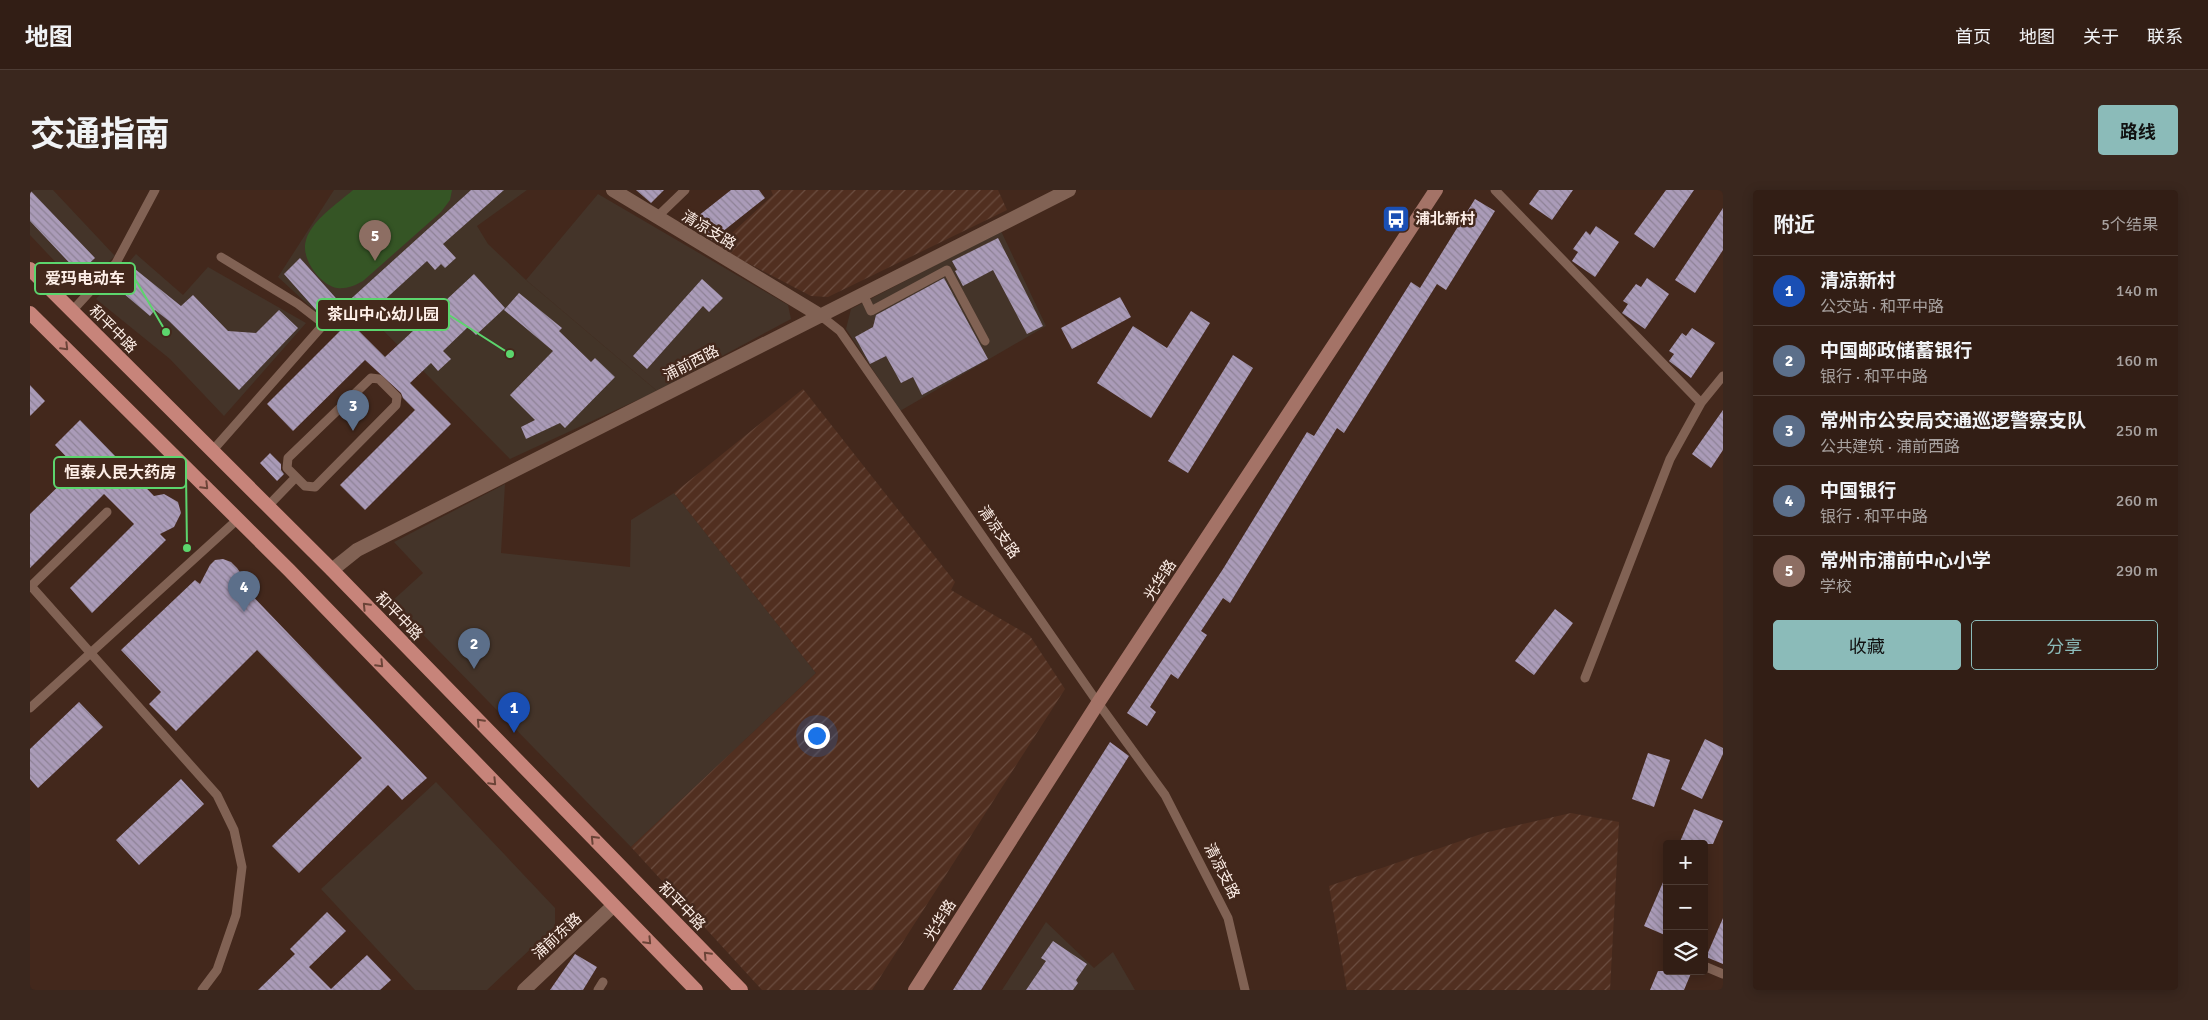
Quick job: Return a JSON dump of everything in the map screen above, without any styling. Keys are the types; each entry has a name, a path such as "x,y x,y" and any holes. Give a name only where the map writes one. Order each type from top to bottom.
{"main road":[{"name":"光华路","path":"915,990 1098,703 1436,190"},
{"name":"和平中路","path":"30,269 332,570 741,990"},
{"path":"30,313 238,519 696,990"}],"street":[{"name":"清凉支路","path":"613,190 820,316"},
{"name":"浦前西路","path":"332,570 357,550 1069,190"},
{"name":"浦前东路","path":"524,990 613,906"}],"lane":[{"path":"72,311 116,263 155,190"},
{"path":"657,217 685,190"},
{"path":"1495,190 1701,403"},
{"path":"213,450 324,324 298,304 221,257"},
{"path":"863,294 871,311 948,270 986,341"},
{"name":"清凉支路","path":"820,316 840,331 1098,703 1165,795 1228,918 1245,990"},
{"path":"1585,678 1670,458 1701,403 1723,376"},
{"path":"371,378 379,379 397,397 396,405 315,486 305,486 296,477 287,468 288,458 371,378"},
{"path":"268,506 296,477"},
{"path":"108,512 31,586 183,754 217,795 234,830 242,867 236,915 217,970 202,990"},
{"path":"30,708 238,519"},
{"path":"1708,968 1723,974"}],"shaded area":[{"path":"30,190 53,190 115,256 80,288 30,235"},
{"path":"334,190 527,190 477,226 488,244 526,280 657,391 510,459 371,318 344,338 278,277"},
{"path":"771,190 998,190 1007,210 828,297 811,296 717,247 773,195"},
{"path":"598,194 788,305 791,319 657,391 526,280"},
{"path":"1001,231 1046,326 900,411 846,329 851,309"},
{"path":"136,254 183,295 208,267 306,323 224,416 170,359 96,299"},
{"path":"803,389 955,582 951,590 1030,636 1065,689 872,990 762,990 631,847 816,673 674,493"},
{"path":"505,484 501,553 630,567 631,520 674,493 816,673 631,847 391,602 423,573 394,542"},
{"path":"436,782 555,908 555,926 487,990 415,990 321,889"},
{"path":"1571,813 1619,822 1610,990 1347,990 1329,886 1484,833"},
{"path":"1046,922 1094,968 1113,952 1135,990 1002,990"}],"green space":[{"path":"353,190 452,190 450,200 441,212 363,281 350,287 337,288 324,282 313,270 306,255 306,240 319,219"}],"building":[{"path":"30,190 95,258 79,273 30,221"},
{"path":"471,190 504,190 443,244 456,258 445,268 441,264 435,270 427,261 355,327 385,357 474,274 505,308 476,335 468,327 443,351 451,359 438,371 431,363 410,383 451,424 365,510 340,485 415,410 403,398 401,393 365,360 293,431 267,404 341,330 322,309 319,312 316,310 284,274 300,258 343,306"},
{"path":"636,190 664,190 651,203"},
{"path":"731,190 759,190 765,198 712,240 706,236 693,220"},
{"path":"1539,190 1573,190 1552,220 1529,204"},
{"path":"1666,190 1694,190 1654,248 1634,234"},
{"path":"1475,199 1495,211 1446,290 1437,284 1344,433 1337,428 1230,603 1223,598 1201,631 1207,635 1178,679 1171,674 1150,707 1156,712 1147,726 1127,713 1223,569 1307,432 1314,436 1411,282 1420,288"},
{"path":"1723,208 1723,250 1695,293 1675,280"},
{"path":"1596,226 1619,242 1595,277 1572,261 1578,252 1573,249 1586,231 1590,235"},
{"path":"998,238 1043,326 1027,334 993,270 963,286 955,271 957,270 952,261"},
{"path":"130,265 181,306 193,295 228,331 256,333 279,310 298,328 239,390 169,321 155,310 150,316 123,293 128,287 119,279"},
{"path":"944,278 988,359 922,395 913,377 901,383 886,356 870,364 855,337 873,327 876,315"},
{"path":"1647,278 1669,294 1645,329 1622,313 1628,304 1623,301 1636,284 1641,287"},
{"path":"702,279 723,298 709,312 703,306 647,369 633,356"},
{"path":"519,293 562,328 559,331 591,362 595,358 615,377 565,428 560,423 526,439 521,427 535,420 510,395 553,351 504,310"},
{"path":"1120,297 1131,317 1072,349 1061,328"},
{"path":"1191,311 1210,323 1151,418 1097,383 1133,326 1167,348"},
{"path":"1692,328 1715,343 1691,378 1669,361 1674,354 1669,351 1682,333 1686,336"},
{"path":"1233,355 1253,368 1188,473 1168,461"},
{"path":"30,385 45,401 30,416"},
{"path":"1723,410 1723,450 1711,468 1692,454"},
{"path":"80,420 154,496 164,494 178,502 181,513 174,527 160,534 166,540 92,613 70,588 134,524 104,494 30,568 30,514 77,468 55,445"},
{"path":"270,453 281,464 281,470 284,474 277,481 260,463"},
{"path":"223,559 231,562 237,568 242,575 241,584 427,778 402,800 388,785 299,873 272,846 362,758 257,650 176,731 149,704 161,692 121,650 195,580 200,584 210,565 215,560"},
{"path":"1555,609 1573,623 1534,675 1515,661"},
{"path":"79,702 103,727 38,788 30,779 30,749"},
{"path":"1705,739 1723,748 1723,754 1702,799 1681,789"},
{"path":"1110,742 1129,756 1038,901 981,990 953,990"},
{"path":"1648,753 1670,760 1654,807 1632,799"},
{"path":"181,779 204,804 139,865 116,840"},
{"path":"1694,809 1723,821 1713,844 1708,844 1708,840 1681,840"},
{"path":"1663,882 1663,934 1644,926"},
{"path":"327,912 346,931 309,967 331,989 367,955 391,980 380,990 258,990 295,954 290,949"},
{"path":"1723,918 1723,964 1708,958 1708,952"},
{"path":"1053,941 1087,964 1076,980 1078,983 1073,990 1026,990 1046,961 1041,958"},
{"path":"575,954 597,967 583,990 550,990"},
{"path":"1658,971 1663,971 1663,975 1690,975 1684,990 1650,990"}],"place":[{"name":"浦北新村","path":"1396,219"},
{"name":"常州市浦前中心小学","path":"375,261"},
{"name":"爱玛电动车","path":"166,332"},
{"name":"茶山中心幼儿园","path":"510,354"},
{"name":"常州市公安局交通巡逻警察支队","path":"353,431"},
{"name":"恒泰人民大药房","path":"187,548"},
{"name":"中国银行","path":"244,612"},
{"name":"中国邮政储蓄银行","path":"474,669"},
{"name":"清凉新村","path":"514,733"}]}
